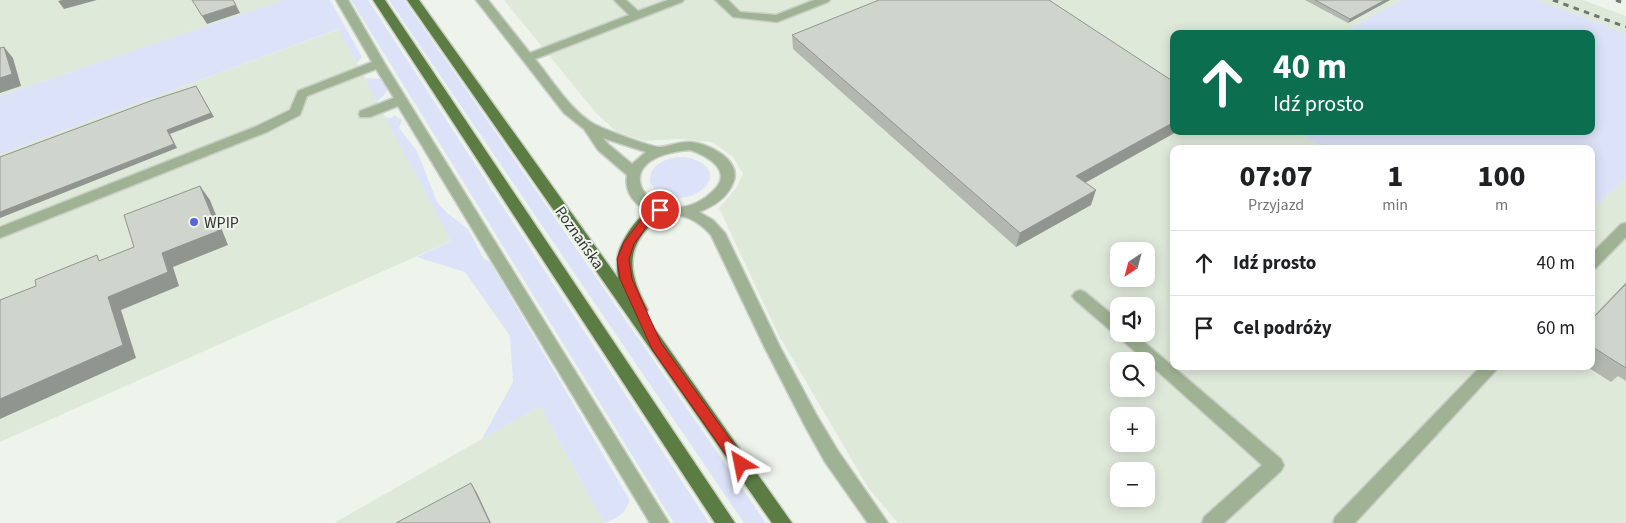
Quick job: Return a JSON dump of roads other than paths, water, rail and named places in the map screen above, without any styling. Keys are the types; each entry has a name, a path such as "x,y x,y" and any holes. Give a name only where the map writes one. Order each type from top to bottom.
{"main road":[{"path":"379,0 726,523"},
{"name":"Poznańska","path":"414,0 656,346 783,523"},
{"path":"656,346 626,279 623,259 629,242 650,217 660,210"}],"street":[{"path":"342,0 379,64 660,523"},
{"path":"482,0 569,110 588,126 603,147 634,173"},
{"path":"620,0 636,16"},
{"path":"527,58 678,0"},
{"path":"721,0 737,15 776,19 824,0"},
{"path":"0,233 262,129 295,112 302,94 379,64"},
{"path":"365,114 401,100"},
{"path":"588,126 613,137 658,151"},
{"path":"690,146 706,149 718,156 726,166 728,178 724,189 714,200 699,208 682,211 660,210 647,204 637,195 633,184 634,173 648,157 658,151 690,146"},
{"path":"682,211 706,220 714,227 784,372 833,459 862,503 879,523"},
{"path":"1595,260 1626,228"},
{"path":"1080,296 1110,322"},
{"path":"1133,342 1275,465 1211,523"},
{"path":"1342,523 1488,370"}],"railway":[{"path":"1553,0 1626,27"},
{"path":"1616,0 1626,4"}],"place":[{"name":"WPIP","path":"194,222"}]}
